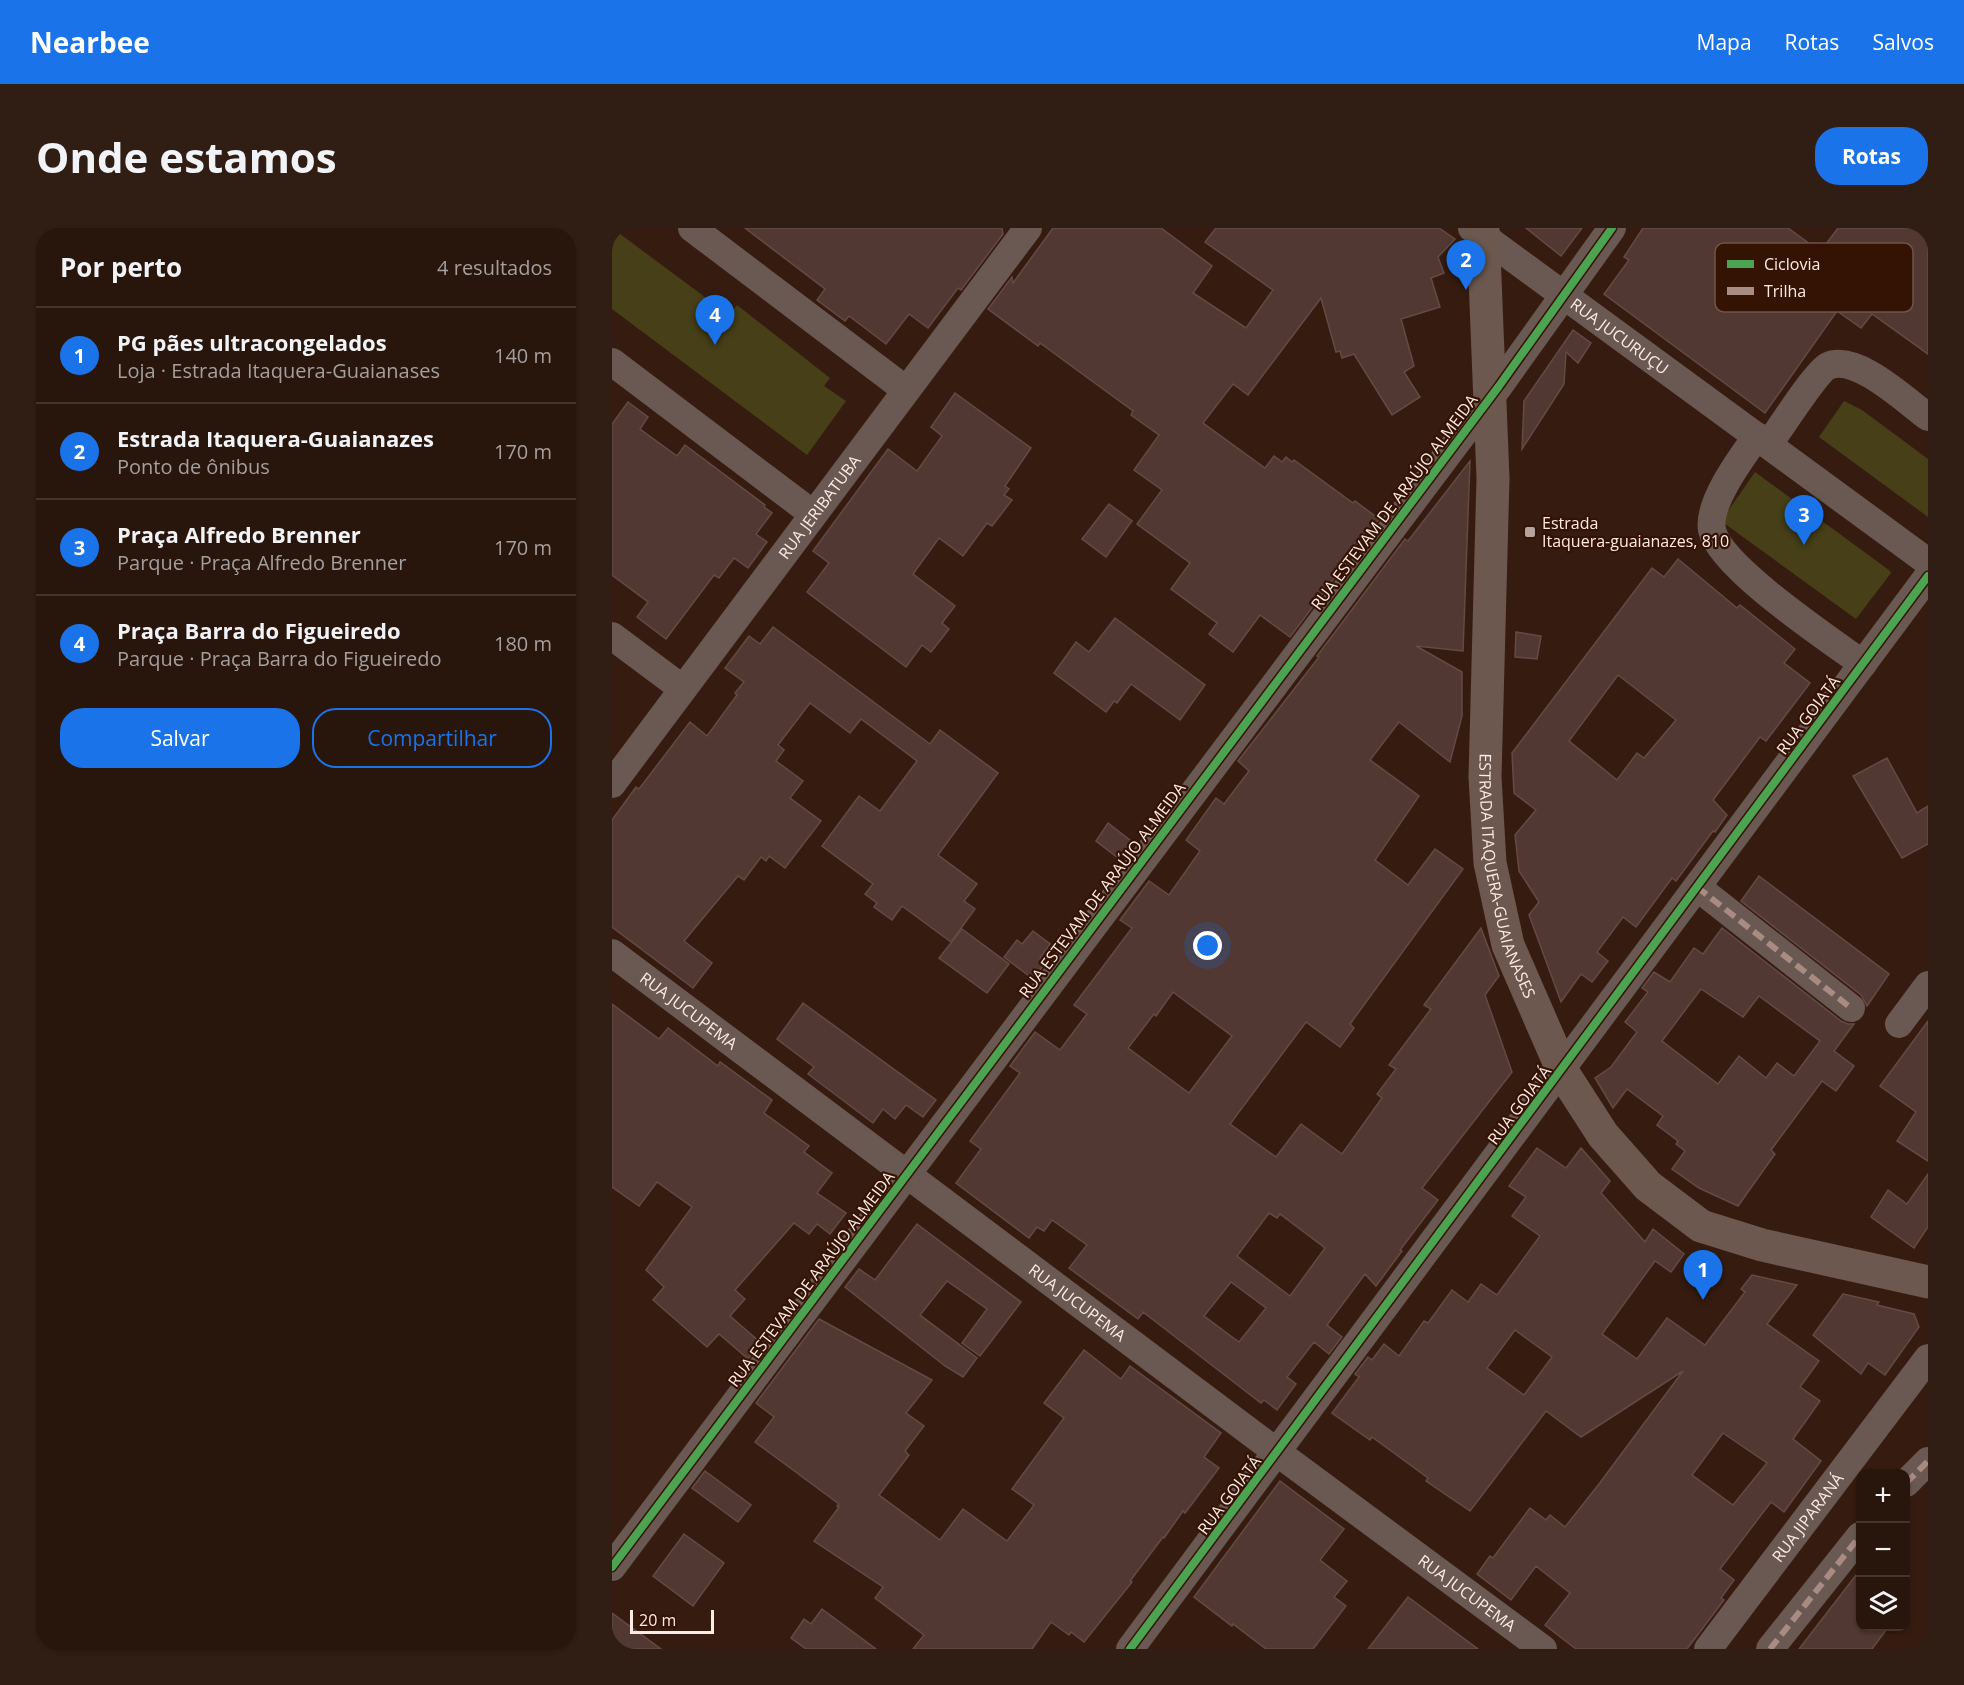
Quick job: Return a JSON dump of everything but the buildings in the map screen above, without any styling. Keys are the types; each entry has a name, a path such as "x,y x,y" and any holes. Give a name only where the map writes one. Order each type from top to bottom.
{"main road":[{"name":"ESTRADA ITAQUERA-GUAIANASES","path":"1480,231 1493,478 1485,777 1490,863 1508,945 1562,1069 1603,1135 1647,1185 1701,1226 1762,1245 1928,1282"}],"street":[{"path":"692,228 906,390"},
{"name":"RUA JERIBATUBA","path":"612,784 1028,228"},
{"name":"RUA ESTEVAM DE ARAÚJO ALMEIDA","path":"612,1567 1489,398 1612,228"},
{"name":"RUA JUCURUÇU","path":"1480,231 1928,562"},
{"path":"612,362 813,514"},
{"path":"1863,664 1746,577 1723,550 1712,530 1715,505 1735,468 1763,440 1827,366 1842,363 1862,369 1928,417"},
{"name":"RUA GOIATÁ","path":"1130,1649 1928,576"},
{"path":"612,636 683,689"},
{"path":"1697,887 1851,1008"},
{"name":"RUA JUCUPEMA","path":"612,953 1543,1649"},
{"path":"1899,1024 1928,985"},
{"name":"RUA JIPARANÁ","path":"1708,1649 1928,1358"},
{"path":"1910,1478 1928,1461"},
{"path":"1770,1649 1856,1541"}],"shaded area":[{"path":"612,228 729,315 737,305 830,378 824,386 846,401 807,455 612,309"},
{"path":"1844,401 1862,410 1928,459 1928,517 1819,437"},
{"path":"1755,472 1889,570 1891,573 1856,619 1721,521"}],"marked path":[{"path":"1697,887 1851,1008"},
{"path":"1910,1479 1928,1461"},
{"path":"1770,1649 1856,1541"}],"cycle path":[{"path":"612,1567 1499,386 1612,228"},
{"path":"1130,1649 1928,576"}],"place":[{"name":"Estrada Itaquera-Guaianazes","path":"1466,290"},
{"name":"Praça Barra do Figueiredo","path":"715,345"},
{"name":"Estrada Itaquera-guaianazes, 810","path":"1530,532"},
{"name":"Praça Alfredo Brenner","path":"1804,545"},
{"name":"PG pães ultracongelados","path":"1703,1300"}]}
